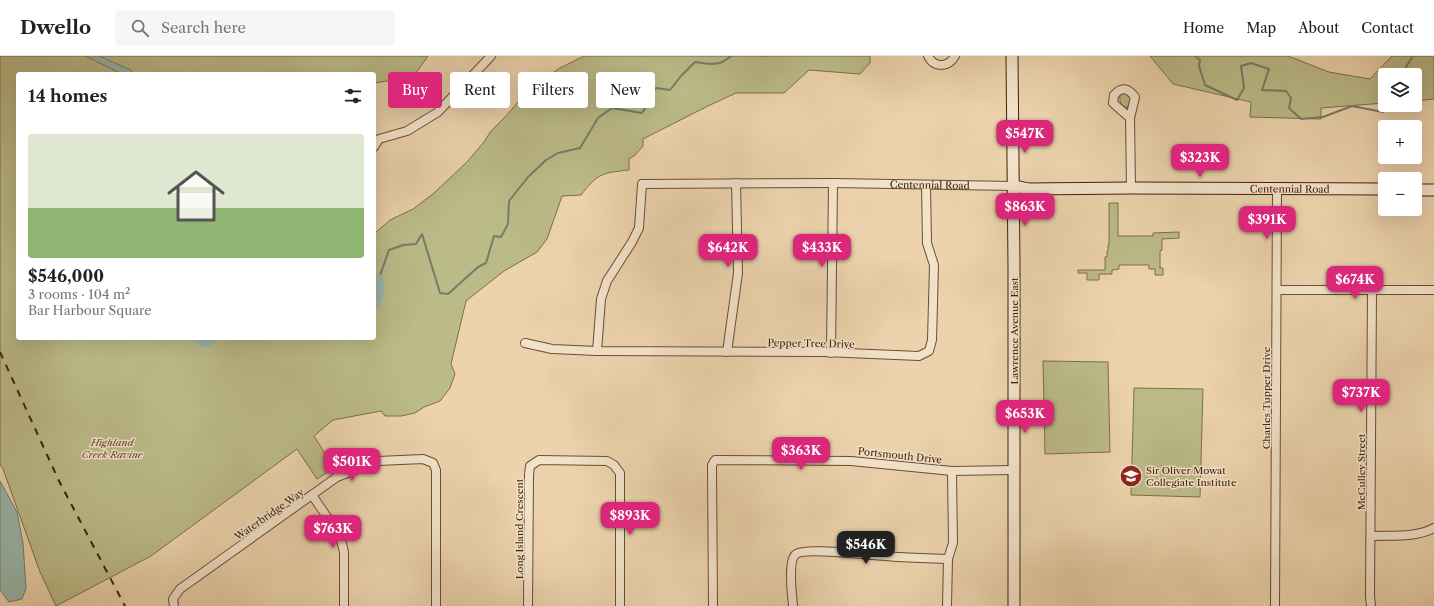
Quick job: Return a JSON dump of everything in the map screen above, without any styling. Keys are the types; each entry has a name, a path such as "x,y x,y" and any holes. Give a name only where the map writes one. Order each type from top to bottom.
{"main road":[{"name":"Lawrence Avenue East","path":"1012,56 1014,186 1014,606"},
{"name":"Centennial Road","path":"1014,186 1029,189 1131,188 1378,190"},
{"path":"1422,190 1434,190"}],"street":[{"path":"376,144 379,139 407,131 438,112 490,56"},
{"path":"928,56 930,61 934,64 943,66 951,62 954,56"},
{"path":"1130,118 1131,188"},
{"path":"727,352 738,273 736,183"},
{"path":"831,353 833,183"},
{"name":"Centennial Road","path":"597,351 601,299 607,281 632,242 638,228 642,184 833,183 1014,186"},
{"name":"Pepper Tree Drive","path":"525,343 552,349 597,351 831,353 919,356 929,351 932,340 934,265 926,243 926,185"},
{"name":"Charles Tupper Drive","path":"1275,606 1277,189"},
{"path":"1277,290 1434,290"},
{"name":"McCulley Street","path":"1369,606 1371,536 1372,291"},
{"name":"Waterbridge Way","path":"173,602 180,589 337,477 378,461 423,460 433,462 436,470 436,606"},
{"name":"Long Island Crescent","path":"528,606 529,475 530,466 539,460 607,461 614,465 620,473 620,606"},
{"name":"Portsmouth Drive","path":"713,606 712,465 715,460 851,461 952,471 1014,470"},
{"path":"947,606 948,559 953,543 952,471"},
{"path":"312,495 340,536 344,552 344,606"},
{"path":"1371,536 1402,536 1421,534 1434,528"},
{"path":"793,606 791,562 795,554 801,551 948,559"}],"green space":[{"name":"Highland Creek Ravine","path":"0,56 428,56 417,72 388,72 388,81 376,83 376,72 16,72 16,340 376,340 376,232 390,220 413,209 434,193 467,162 491,131 518,102 518,108 588,108 588,72 554,72 560,68 584,56 870,56 870,63 860,74 809,70 784,93 736,93 643,139 643,146 629,159 629,170 601,175 592,182 581,195 562,196 547,239 537,252 504,271 466,301 451,364 455,374 450,388 440,401 424,407 415,413 401,416 385,416 381,411 333,420 314,436 334,468 317,479 297,449 151,556 56,606 40,572 3,469 0,465"},
{"path":"1150,56 1288,56 1329,72 1370,79 1378,71 1378,104 1321,108 1321,119 1250,117 1251,102 1173,84"},
{"path":"1392,56 1434,56 1434,99 1422,100 1422,68 1381,68"},
{"path":"1123,93 1127,93 1131,99 1127,108 1120,102 1120,96"},
{"path":"1109,203 1118,203 1118,236 1153,236 1153,233 1179,232 1179,238 1162,239 1160,268 1163,268 1163,275 1155,275 1155,269 1149,269 1149,265 1119,265 1119,269 1112,270 1112,274 1099,274 1099,280 1087,280 1087,273 1078,273 1078,270 1105,270 1105,257 1107,257 1109,245"},
{"path":"1043,361 1108,362 1110,452 1045,454"},
{"path":"1134,388 1203,389 1200,497 1131,495"}],"shaded area":[{"path":"85,56 99,56 131,70 132,72 118,72"},
{"path":"0,481 17,512 23,543 26,588 22,599 9,602 0,590"}],"waterway":[{"path":"378,281 389,250 403,245 416,244 422,234 440,293 448,294 478,267 486,263 494,236 501,237 508,224 509,201 528,177 546,160 558,153 580,148 598,118 612,108 642,113 651,94 656,88 670,90 695,62 714,64 722,62 731,56"},
{"path":"1195,56 1200,60 1199,66 1205,85 1237,100 1244,88 1241,66 1251,63 1269,69 1262,90 1286,91 1291,98 1289,108 1301,119 1323,117 1352,106 1378,111"},
{"path":"1406,68 1413,56"},
{"path":"376,298 378,293 378,281"},
{"path":"203,340 207,340"}],"railway":[{"path":"0,352 59,481 125,606"}],"place":[{"name":"Sir Oliver Mowat Collegiate Institute","path":"1131,476"}]}
